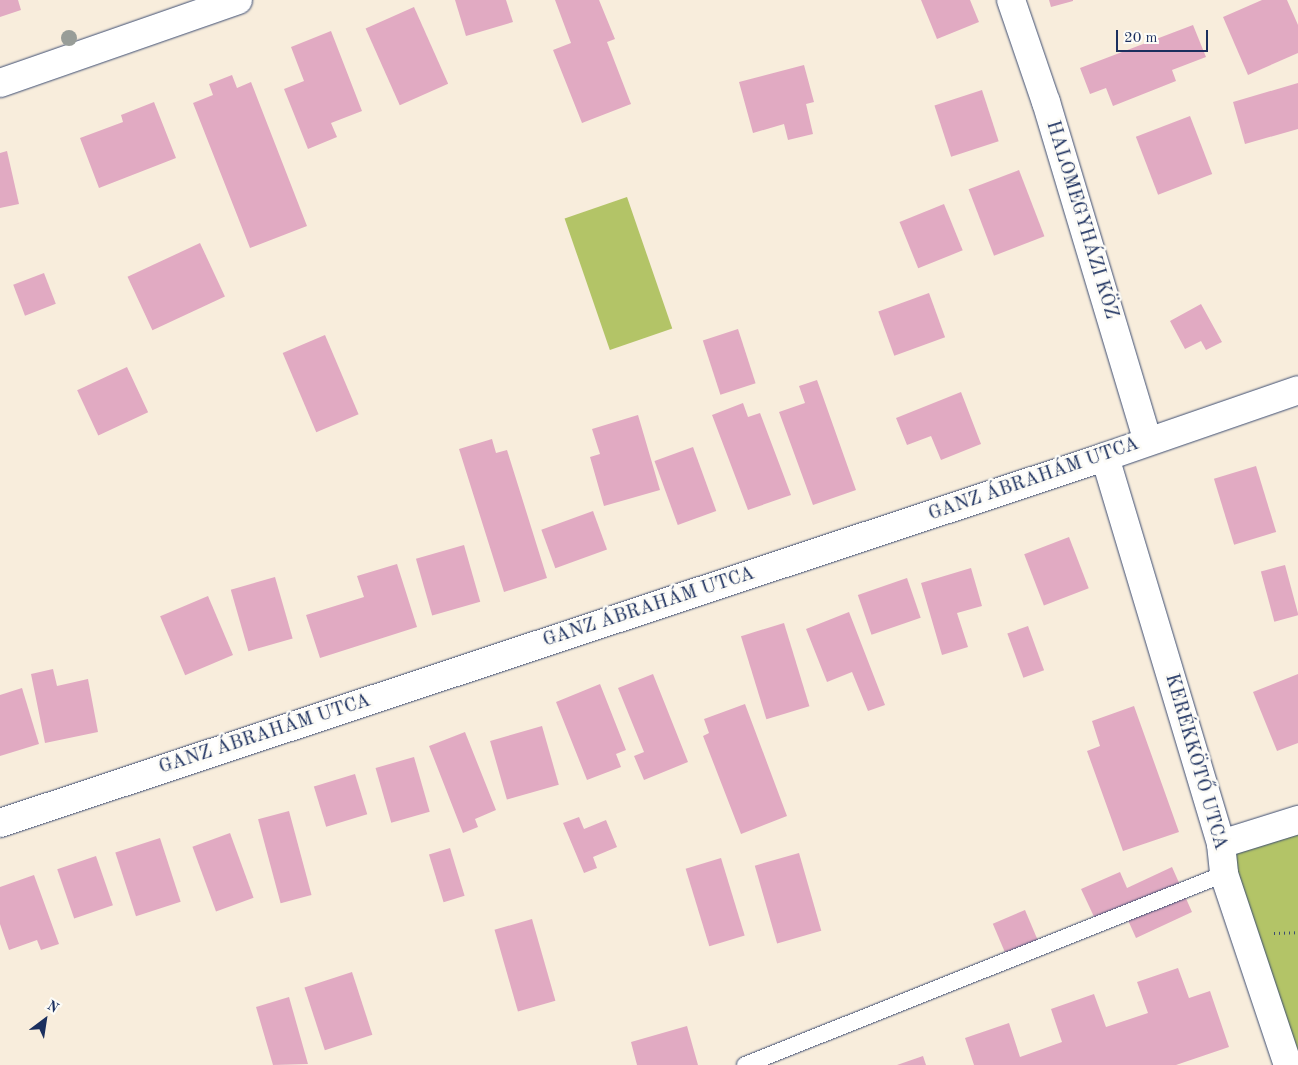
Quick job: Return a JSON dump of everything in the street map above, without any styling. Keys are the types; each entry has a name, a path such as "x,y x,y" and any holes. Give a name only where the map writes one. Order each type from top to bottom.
{"street":[{"path":"0,83 238,0"},
{"name":"HALOMEGYHÁZI KÖZ","path":"1011,0 1046,102 1148,441"},
{"name":"GANZ ÁBRAHÁM UTCA","path":"0,823 1105,457 1298,390"},
{"name":"KERÉKKÖTŐ UTCA","path":"1105,457 1221,844 1224,874 1288,1065"},
{"path":"1221,844 1298,820"}],"lane":[{"path":"745,1065 1224,874"}],"green space":[{"path":"627,197 672,328 610,350 565,218"},
{"path":"1298,820 1298,1065 1221,844"}],"building":[{"path":"0,0 18,0 21,10 0,17"},
{"path":"455,0 506,0 513,22 466,36"},
{"path":"555,0 599,0 615,39 607,42 631,104 582,123 553,50 571,43"},
{"path":"921,0 970,0 979,22 937,39"},
{"path":"1049,0 1073,0 1073,1 1051,7"},
{"path":"1262,0 1287,0 1298,25 1298,53 1248,75 1223,17"},
{"path":"414,7 448,84 400,105 366,29"},
{"path":"1193,25 1206,57 1172,70 1176,81 1113,106 1106,88 1090,94 1080,68"},
{"path":"331,31 362,111 331,123 337,137 308,149 284,89 304,81 291,47"},
{"path":"804,65 814,102 806,104 813,134 788,140 784,124 753,133 739,82"},
{"path":"232,75 237,88 251,82 307,226 250,248 193,103 213,95 209,84"},
{"path":"1298,83 1298,129 1245,144 1233,102"},
{"path":"982,90 999,141 951,157 934,105"},
{"path":"154,102 176,158 99,188 80,138 123,122 121,115"},
{"path":"1190,116 1212,174 1158,195 1136,137"},
{"path":"7,151 19,204 0,208 0,153"},
{"path":"1019,170 1044,236 994,256 969,189"},
{"path":"944,204 963,250 918,268 899,222"},
{"path":"200,243 225,296 152,330 127,277"},
{"path":"44,273 56,304 25,316 13,285"},
{"path":"929,293 945,337 894,356 878,311"},
{"path":"1201,304 1222,342 1206,350 1201,341 1185,349 1170,321"},
{"path":"738,329 756,383 720,395 703,340"},
{"path":"325,335 359,414 316,432 283,353"},
{"path":"127,367 148,412 98,436 77,390"},
{"path":"817,380 856,490 813,505 779,412 805,403 799,386"},
{"path":"961,392 981,444 941,460 931,436 907,445 896,418"},
{"path":"743,403 748,417 760,413 791,495 748,510 712,415"},
{"path":"638,415 660,490 604,506 590,457 600,454 592,429"},
{"path":"492,439 496,453 507,450 547,578 504,592 459,449"},
{"path":"693,447 716,511 678,525 654,461"},
{"path":"1256,466 1276,532 1234,545 1214,479"},
{"path":"593,511 607,550 555,568 541,530"},
{"path":"1069,537 1089,588 1044,606 1024,554"},
{"path":"464,545 480,602 432,615 416,559"},
{"path":"397,564 417,627 320,658 306,615 364,597 357,576"},
{"path":"1285,565 1298,615 1274,622 1261,571"},
{"path":"971,568 982,606 957,613 968,647 942,655 921,583"},
{"path":"275,577 293,639 248,651 231,590"},
{"path":"907,578 921,618 872,635 858,595"},
{"path":"208,596 233,655 185,675 160,616"},
{"path":"849,612 885,705 868,711 852,672 827,682 806,629"},
{"path":"784,623 809,706 766,719 741,636"},
{"path":"1028,626 1044,670 1023,678 1007,634"},
{"path":"53,669 57,686 88,679 98,732 45,743 31,674"},
{"path":"653,674 688,762 644,780 634,756 644,752 618,688"},
{"path":"1298,674 1298,743 1277,751 1253,692"},
{"path":"600,684 626,750 616,754 621,767 587,780 556,702"},
{"path":"22,688 39,744 0,756 0,695"},
{"path":"745,704 787,816 741,834 703,736 709,733 704,719"},
{"path":"1134,706 1179,832 1123,851 1087,751 1100,746 1092,721"},
{"path":"542,726 559,785 507,800 490,741"},
{"path":"465,732 496,810 475,819 478,827 463,833 429,746"},
{"path":"414,757 430,812 391,823 376,768"},
{"path":"355,774 367,814 326,827 314,787"},
{"path":"289,811 312,895 281,903 258,819"},
{"path":"579,817 584,829 606,820 617,847 593,857 597,868 584,873 563,823"},
{"path":"230,833 254,898 216,912 192,847"},
{"path":"160,838 181,902 136,916 115,853"},
{"path":"450,848 465,896 444,902 429,854"},
{"path":"799,853 821,931 777,944 755,866"},
{"path":"96,856 113,905 74,919 57,869"},
{"path":"721,858 745,935 709,946 686,869"},
{"path":"1172,867 1192,912 1136,938 1123,909 1096,921 1081,889 1120,872 1127,888"},
{"path":"34,875 59,944 41,950 37,940 9,950 0,924 0,887"},
{"path":"1025,910 1040,946 1008,960 993,924"},
{"path":"532,919 555,1001 518,1011 495,930"},
{"path":"1178,968 1189,998 1210,991 1229,1047 1176,1065 974,1065 965,1038 1009,1023 1020,1057 1062,1042 1051,1009 1094,994 1106,1027 1148,1013 1137,982"},
{"path":"352,972 372,1035 325,1050 304,987"},
{"path":"289,997 308,1064 273,1065 256,1007"},
{"path":"687,1026 698,1065 637,1065 631,1042"},
{"path":"923,1056 926,1065 897,1065"}]}
